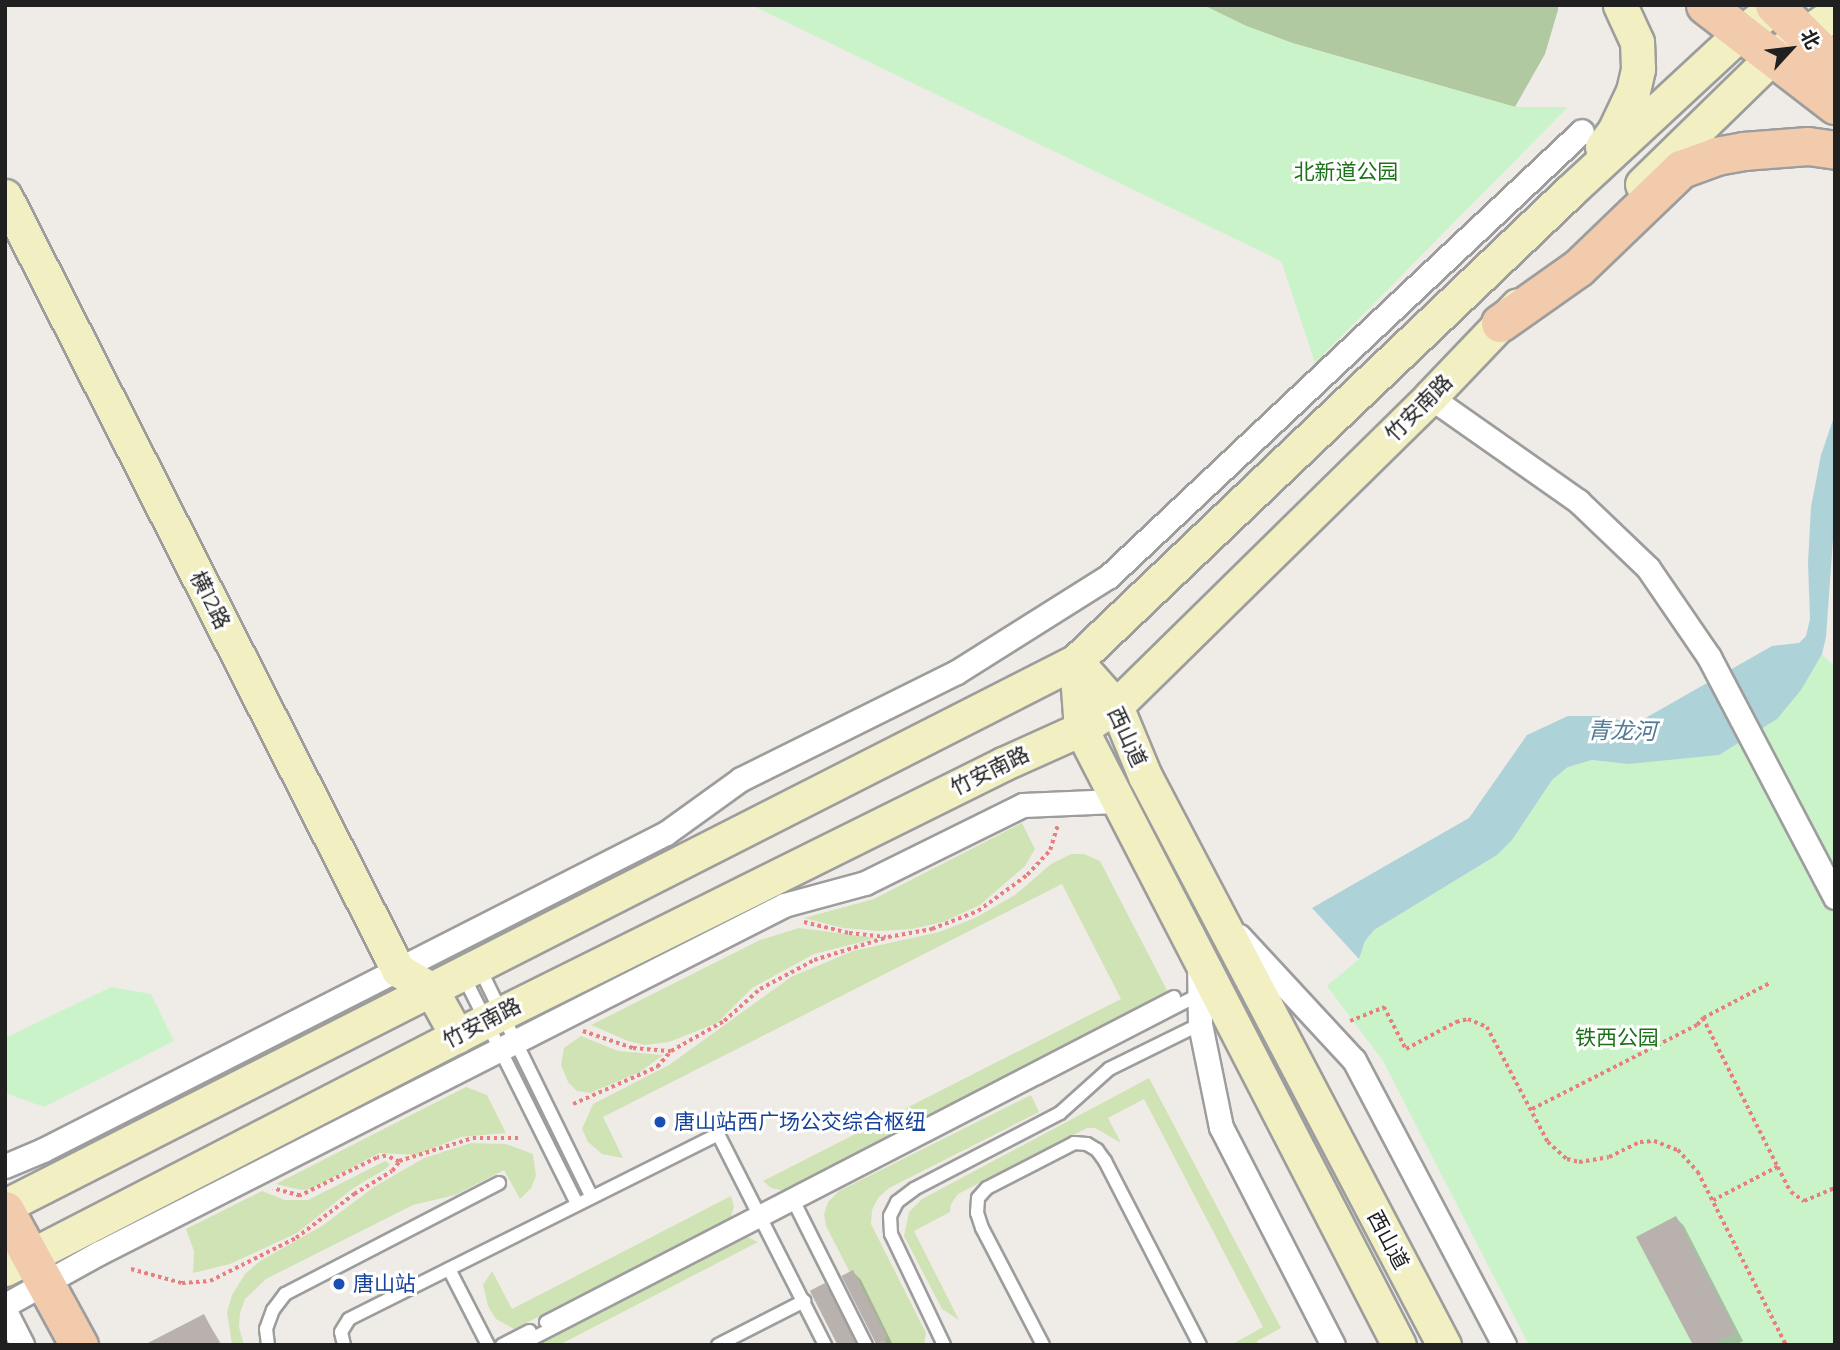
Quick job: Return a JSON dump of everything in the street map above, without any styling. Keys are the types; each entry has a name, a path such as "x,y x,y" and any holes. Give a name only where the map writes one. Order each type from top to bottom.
{"main road":[{"path":"1569,192 1614,131 1633,91 1637,69 1637,42 1620,5"},
{"path":"1705,5 1835,105"},
{"path":"79,1345 28,1268 5,1208 1076,661 1569,192 1741,33 1775,6 1835,65"},
{"name":"竹安南路","path":"28,1268 457,1036 507,1024 1003,764 1081,729 1116,706 1430,397 1500,323 1773,56 1835,13"},
{"path":"1500,323 1578,268 1681,169 1716,156 1743,152 1808,146 1835,150"},
{"name":"横12路","path":"5,196 398,970"},
{"name":"西山道","path":"1076,661 1116,706 1145,776 1444,1345"},
{"name":"西山道","path":"1076,661 1081,729 1399,1345"},
{"path":"482,963 507,1024"},
{"path":"398,970 431,989 457,1036"}],"street":[{"path":"5,1166 43,1150 666,833 741,779 955,673 1109,576 1582,131"},
{"path":"1430,397 1578,501 1616,534 1648,568 1709,657 1835,897"},
{"path":"5,1306 28,1268 507,1024 785,905 865,883 1023,805 1116,801"},
{"path":"1213,907 1354,1060 1504,1345"},
{"path":"1199,957 1200,1024 1221,1128 1333,1345"},
{"path":"5,1311 22,1345"}],"lane":[{"path":"482,963 578,1204"},
{"path":"794,1200 1198,995"},
{"path":"520,1345 1174,997"},
{"path":"507,1024 591,1196"},
{"path":"944,1345 891,1234 890,1216 897,1202 914,1189 1060,1113 1109,1069 1200,1024"},
{"path":"344,1345 341,1332 349,1319 718,1134 825,1345"},
{"path":"1042,1345 982,1228 977,1213 978,1198 987,1188 1074,1143 1087,1144 1097,1150 1105,1161 1200,1345"},
{"path":"268,1345 266,1329 273,1310 285,1294 499,1183"},
{"path":"794,1200 866,1345"},
{"path":"502,1345 762,1217"},
{"path":"449,1269 488,1345"},
{"path":"718,1345 804,1301"}],"path":[{"path":"573,1104 657,1067 671,1051 710,1030 760,989 814,960 888,937 953,922 1003,895 1050,850 1060,815"},
{"path":"792,919 839,931 888,937"},
{"path":"1532,1109 1697,1025 1703,1018 1770,983"},
{"path":"1350,1021 1384,1007 1406,1049 1456,1021 1477,1021 1493,1034 1548,1142 1567,1159 1579,1162 1609,1157 1640,1142 1654,1141 1678,1150 1698,1172 1786,1345"},
{"path":"1703,1018 1791,1192 1804,1201 1835,1188"},
{"path":"575,1027 625,1046 651,1052 671,1051"},
{"path":"271,1188 300,1196 377,1157 399,1161 473,1138 519,1138"},
{"path":"131,1269 182,1283 209,1281 296,1238 354,1194 392,1171 399,1161"},
{"path":"1713,1201 1778,1167"}],"green space":[{"name":"北新道公园","path":"751,5 1203,5 1246,26 1292,43 1515,107 1568,107 1315,363 1281,261"},
{"path":"1203,5 1558,5 1558,10 1545,54 1515,107 1292,43 1246,26"},
{"name":"铁西公园","path":"1822,654 1835,667 1835,1345 1529,1345 1383,1061 1327,986 1359,959 1365,941 1374,930 1497,855 1512,840 1552,780 1568,767 1592,760 1628,764 1777,719"},
{"path":"1022,823 1035,849 1025,866 980,905 943,922 912,929 879,931 843,928 804,918 874,899"},
{"path":"1071,854 1084,854 1100,861 1170,996 785,1191 771,1188 763,1181 1121,999 1062,884 603,1117 623,1158 602,1154 588,1142 582,1129 593,1104 669,1065 791,977 853,951 939,932 975,918 1015,895 1051,864"},
{"path":"799,928 877,938 814,954 752,988 717,1023 669,1042 645,1045 628,1041 591,1025 760,940"},
{"path":"111,987 151,994 174,1041 44,1107 5,1093 5,1038"},
{"path":"581,1036 618,1051 663,1055 640,1072 590,1093 577,1091 568,1082 561,1065 564,1048"},
{"path":"1149,1078 1281,1328 1257,1341 1258,1345 1231,1345 1263,1327 1144,1099 1108,1118 1121,1143 1095,1128 1087,1128 958,1194 951,1204 950,1212 914,1231 959,1320 942,1309 904,1236 909,1212 922,1199"},
{"path":"466,1087 487,1095 506,1133 461,1137 416,1155 379,1153 311,1189 301,1190 276,1184"},
{"path":"1031,1095 1039,1112 889,1188 878,1198 872,1210 871,1224 926,1333 924,1345 887,1345 826,1226 824,1214 828,1202 839,1191"},
{"path":"471,1143 506,1144 533,1154 536,1176 531,1188 520,1199 504,1170 455,1195 413,1205 266,1279 245,1299 240,1313 239,1327 244,1345 232,1345 227,1312 232,1295 245,1274 260,1261 322,1226 374,1187 424,1158"},
{"path":"385,1161 390,1164 387,1168 352,1189 297,1233 230,1264 193,1273 194,1251 186,1229 262,1191 285,1200 308,1200"},
{"path":"731,1196 734,1207 730,1220 514,1329 496,1319 488,1306 483,1285 492,1271 512,1309"},
{"path":"748,1237 758,1242 559,1345 535,1345"}],"water":[{"name":"青龙河","path":"1835,414 1835,512 1826,637 1822,654 1801,690 1777,719 1719,755 1628,764 1592,760 1568,767 1552,780 1512,840 1497,855 1374,930 1365,941 1359,959 1312,908 1469,818 1527,735 1568,716 1603,716 1635,724 1772,646 1799,643 1806,636 1810,619 1808,563 1811,507 1821,455"}],"building":[{"path":"1676,1216 1736,1332 1712,1345 1693,1345 1636,1237"},
{"path":"853,1270 888,1338 876,1344 841,1276"},
{"path":"825,1283 856,1344 838,1345 810,1291"},
{"path":"204,1314 220,1345 144,1345"}],"place":[{"name":"唐山站西广场公交综合枢纽","path":"660,1122"},
{"name":"唐山站","path":"339,1284"}]}
